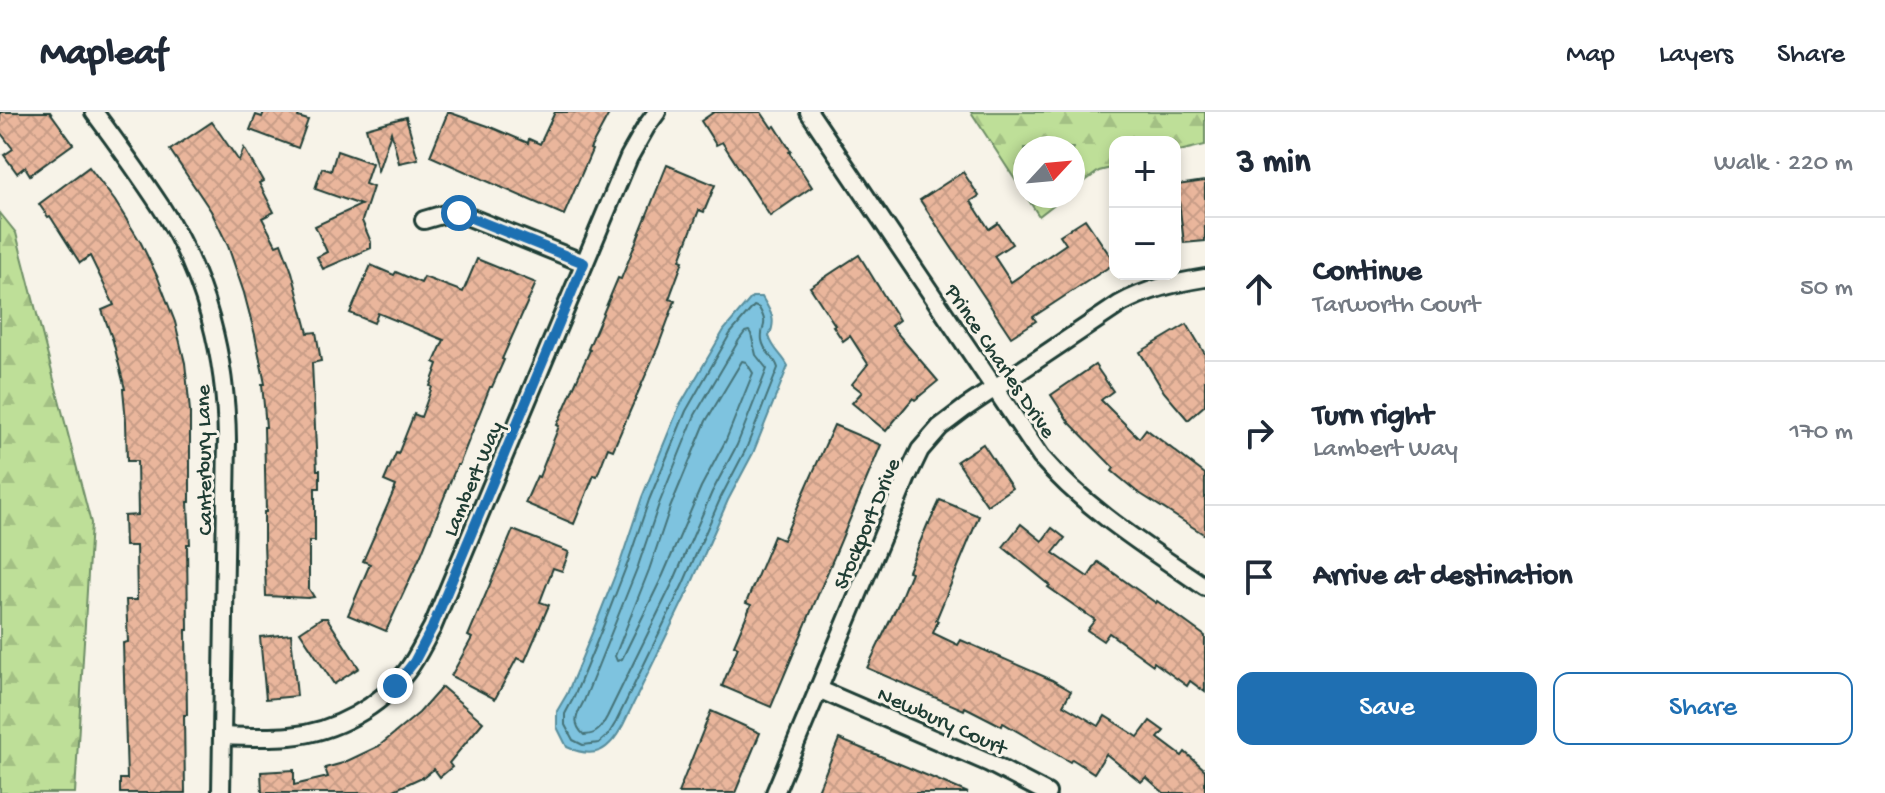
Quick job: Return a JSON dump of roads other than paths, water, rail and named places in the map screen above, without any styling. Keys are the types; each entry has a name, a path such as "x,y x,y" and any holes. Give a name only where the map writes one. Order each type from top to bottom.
{"street":[{"name":"Lambert Way","path":"222,736 291,736 339,723 384,697 414,662 432,628 629,157 657,112"},
{"name":"Prince Charles Drive","path":"809,112 1041,457 1068,487 1122,531 1205,587"},
{"name":"Canterbury Lane","path":"98,113 162,208 189,259 207,305 219,355 227,440 221,793"},
{"path":"424,220 459,213 584,263"},
{"name":"Stockport Drive","path":"775,793 913,462 929,439 965,408 1133,297 1163,286 1205,278"},
{"name":"Newbury Court","path":"818,689 989,763 1047,793"}],"water":[{"path":"752,297 762,297 768,307 773,321 769,336 788,366 753,453 623,725 607,747 600,751 577,751 567,747 557,727 557,711 595,626 679,407 724,330"}]}
